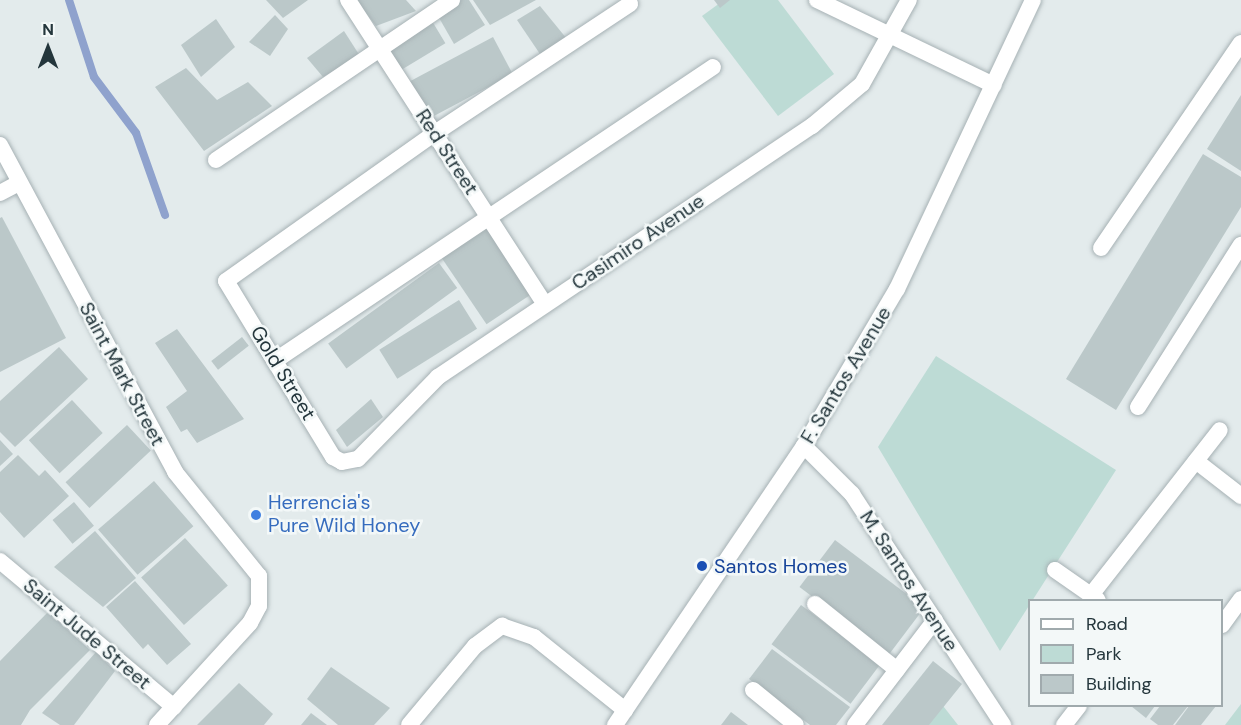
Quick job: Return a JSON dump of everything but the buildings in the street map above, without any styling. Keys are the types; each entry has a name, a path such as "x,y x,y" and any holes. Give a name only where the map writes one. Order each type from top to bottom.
{"street":[{"name":"Red Street","path":"348,0 545,304"},
{"path":"216,160 452,0"},
{"path":"817,0 994,85"},
{"name":"Casimiro Avenue","path":"342,462 358,459 438,377 812,126 861,84 891,36 909,0"},
{"name":"F. Santos Avenue","path":"615,725 804,446 897,289 1033,0"},
{"path":"435,133 630,4"},
{"path":"1101,248 1241,43"},
{"path":"276,360 712,67"},
{"name":"Gold Street","path":"342,462 333,457 226,281 435,133"},
{"name":"Saint Mark Street","path":"0,145 175,472 259,576 259,606 250,623 174,707"},
{"path":"0,193 19,183"},
{"path":"1138,406 1241,245"},
{"path":"1055,570 1094,598 1220,430"},
{"name":"M. Santos Avenue","path":"804,446 852,494 1003,725"},
{"path":"1196,461 1241,496"},
{"name":"Saint Jude Street","path":"0,561 174,707"},
{"path":"1223,622 1241,598"},
{"path":"815,604 897,670"},
{"path":"855,725 935,620"},
{"path":"409,725 475,646 502,626 534,637 625,710"},
{"path":"753,690 796,725"},
{"path":"157,725 174,707"},
{"path":"1064,725 1078,707"}],"green space":[{"path":"724,0 778,0 834,74 778,116 702,16"},
{"path":"936,356 1116,470 1033,599 1028,599 1028,607 1000,651 878,447"},
{"path":"940,702 958,725 923,725"},
{"path":"1241,704 1241,725 1225,725"}],"waterway":[{"path":"69,0 94,77 136,133 165,215"}],"place":[{"name":"Herrencia's Pure Wild Honey","path":"256,515"},
{"name":"Santos Homes","path":"702,566"}]}
